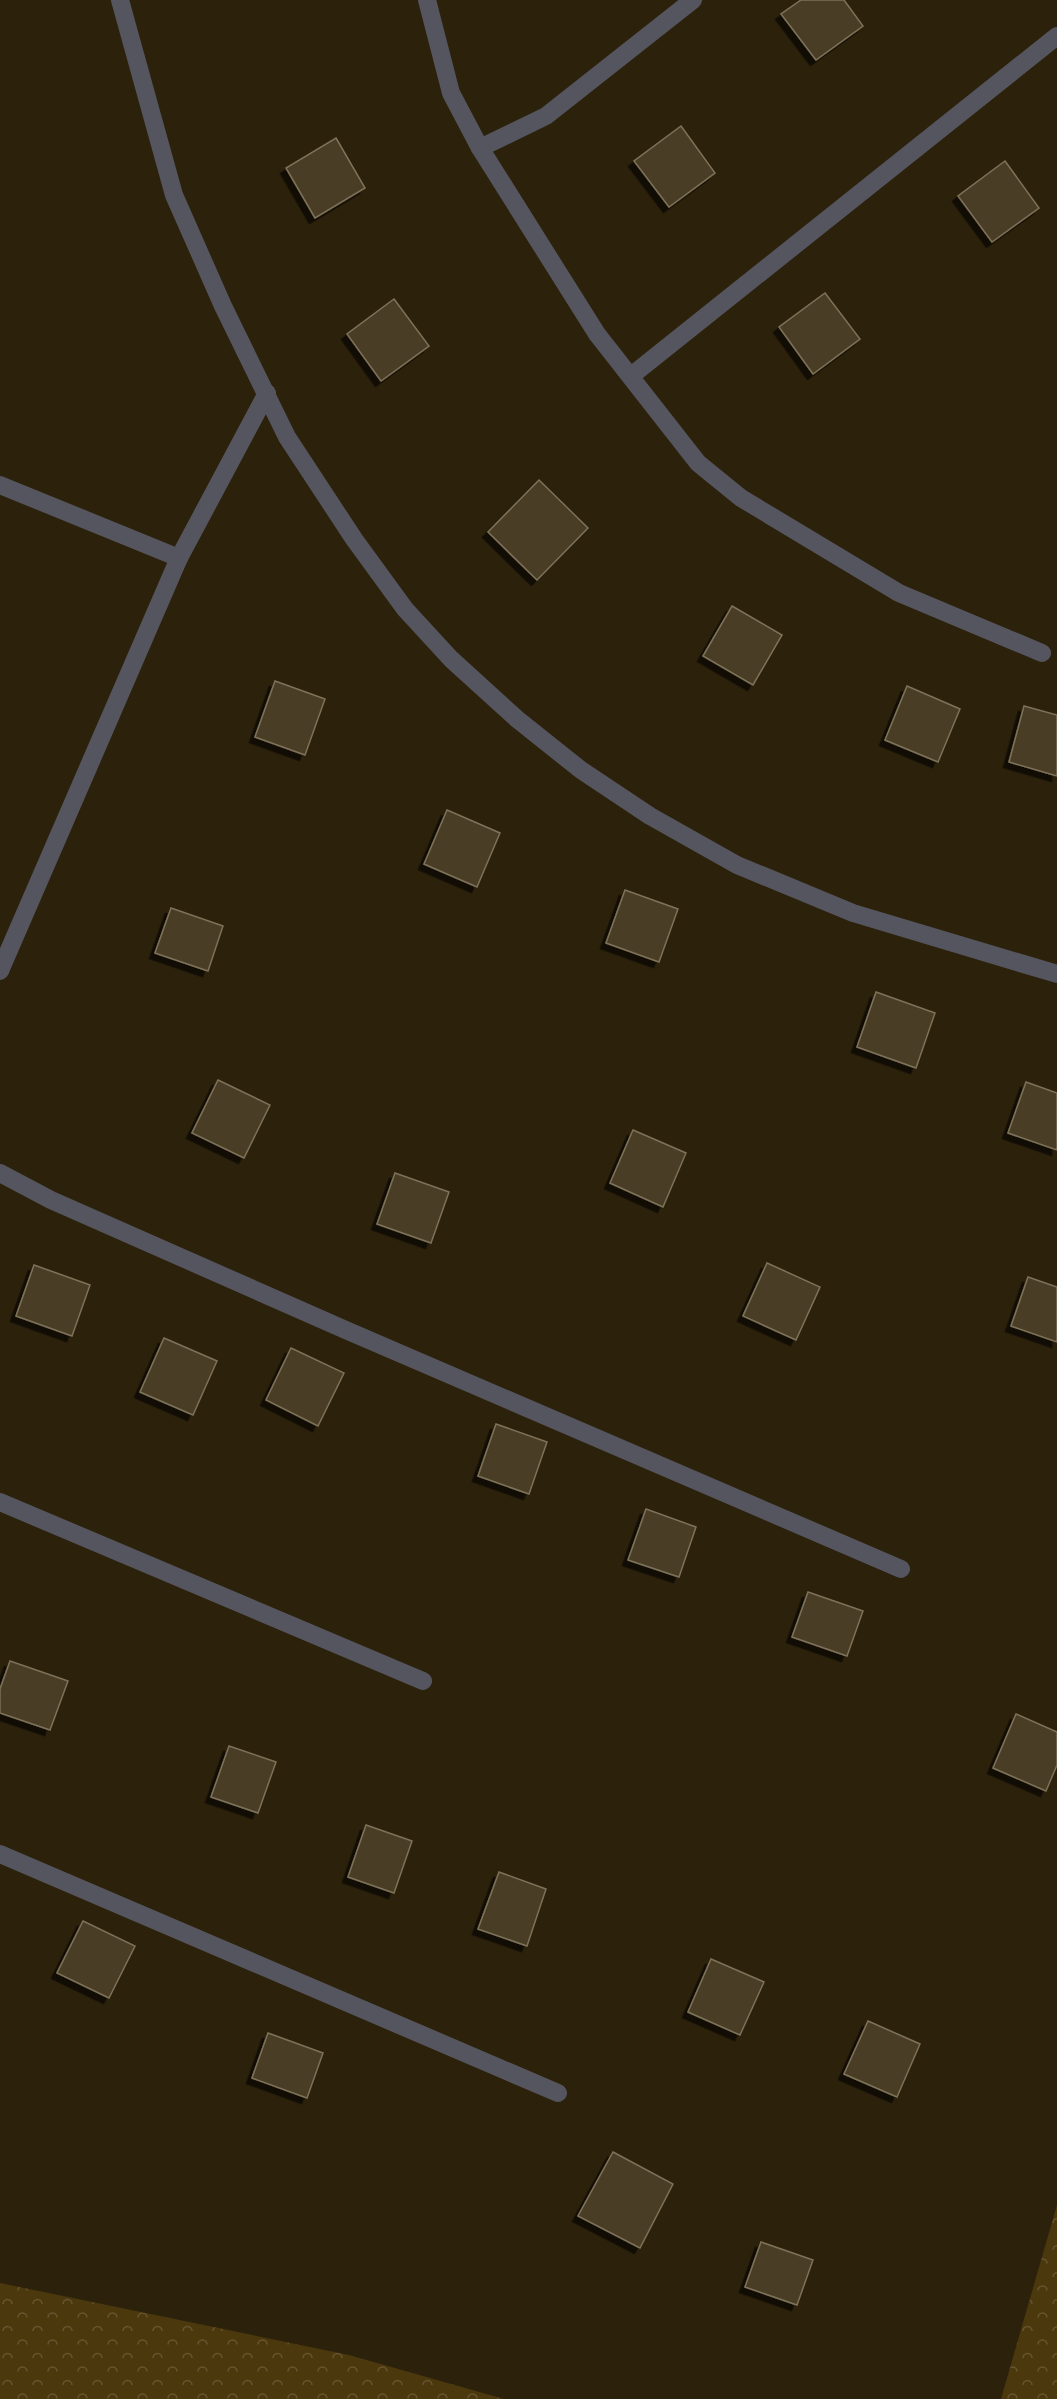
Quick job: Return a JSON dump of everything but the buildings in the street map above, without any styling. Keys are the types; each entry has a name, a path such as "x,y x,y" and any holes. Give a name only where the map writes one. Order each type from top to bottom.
{"street":[{"path":"120,0 174,195 223,306 287,437 354,539 405,609 451,659 580,770 650,816 737,866 853,913 1057,974"},
{"path":"427,0 451,93 480,148 597,334 698,463 741,498 899,593 1042,653"},
{"path":"480,148 546,116 693,0"},
{"path":"631,376 1057,36"},
{"path":"0,971 179,558 267,393"},
{"path":"0,485 179,558"},
{"path":"0,1173 51,1200 348,1331 902,1569"},
{"path":"0,1502 423,1681"},
{"path":"0,1854 558,2093"}],"green space":[{"path":"1057,2205 1057,2399 1001,2399"},
{"path":"0,2283 349,2355 504,2399 0,2399"}]}
